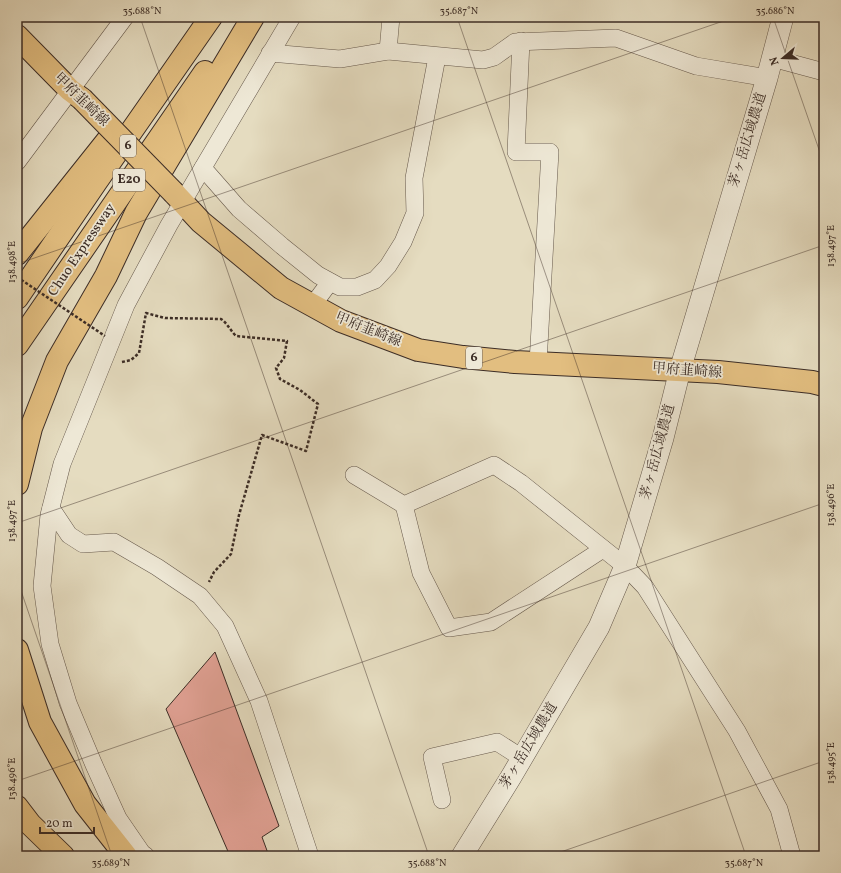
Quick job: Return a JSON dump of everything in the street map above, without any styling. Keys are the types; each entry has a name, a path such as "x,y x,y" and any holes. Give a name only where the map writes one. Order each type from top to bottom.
{"main road":[{"path":"17,254 207,17"},
{"name":"Chuo Expressway","path":"17,298 211,17"},
{"name":"Chuo Expressway","path":"17,345 243,17"},
{"path":"17,484 31,428 57,361 106,276 136,212 253,17"},
{"name":"甲府韮崎線","path":"17,36 201,222 281,288 340,321 418,350 463,357 538,363 718,372 824,385"},
{"path":"17,650 40,722 85,804 126,856"},
{"path":"17,807 30,824 63,856"}],"street":[{"path":"17,162 76,95 125,17"},
{"path":"146,856 142,853 118,818 68,703 50,644 42,586 49,515 62,464 126,305 178,198 203,168 292,17"},
{"path":"388,51 391,17"},
{"name":"茅ヶ岳広域農道","path":"462,856 599,627 625,566 664,438 680,370 784,17"},
{"path":"270,53 340,60 388,51 438,57 483,60 494,57 515,42 521,41 616,38 696,66 767,78"},
{"path":"521,41 516,152 550,152 538,363"},
{"path":"203,168 239,209 318,275 340,286 357,287 375,280 388,266 403,242 414,212 414,178 438,57"},
{"path":"772,58 824,72"},
{"path":"312,306 330,282"},
{"path":"404,505 494,465 521,483 625,566 645,587 737,731 779,809 792,856"},
{"path":"354,475 404,505 421,573 449,628 491,622 603,549"},
{"path":"51,508 69,535 83,544 114,542 157,567 200,596 224,626 259,701 310,856"},
{"path":"442,800 432,757 497,742 522,758"}],"path":[{"path":"17,277 105,336"},
{"path":"118,368 122,362 131,360 139,353 146,313 165,318 221,319 226,322 236,336 287,341 284,358 276,368 280,379 300,390 318,404 306,451 262,435 239,515 232,554 214,572 200,596"}],"building":[{"path":"215,652 279,826 262,837 269,856 230,856 166,709"}]}
